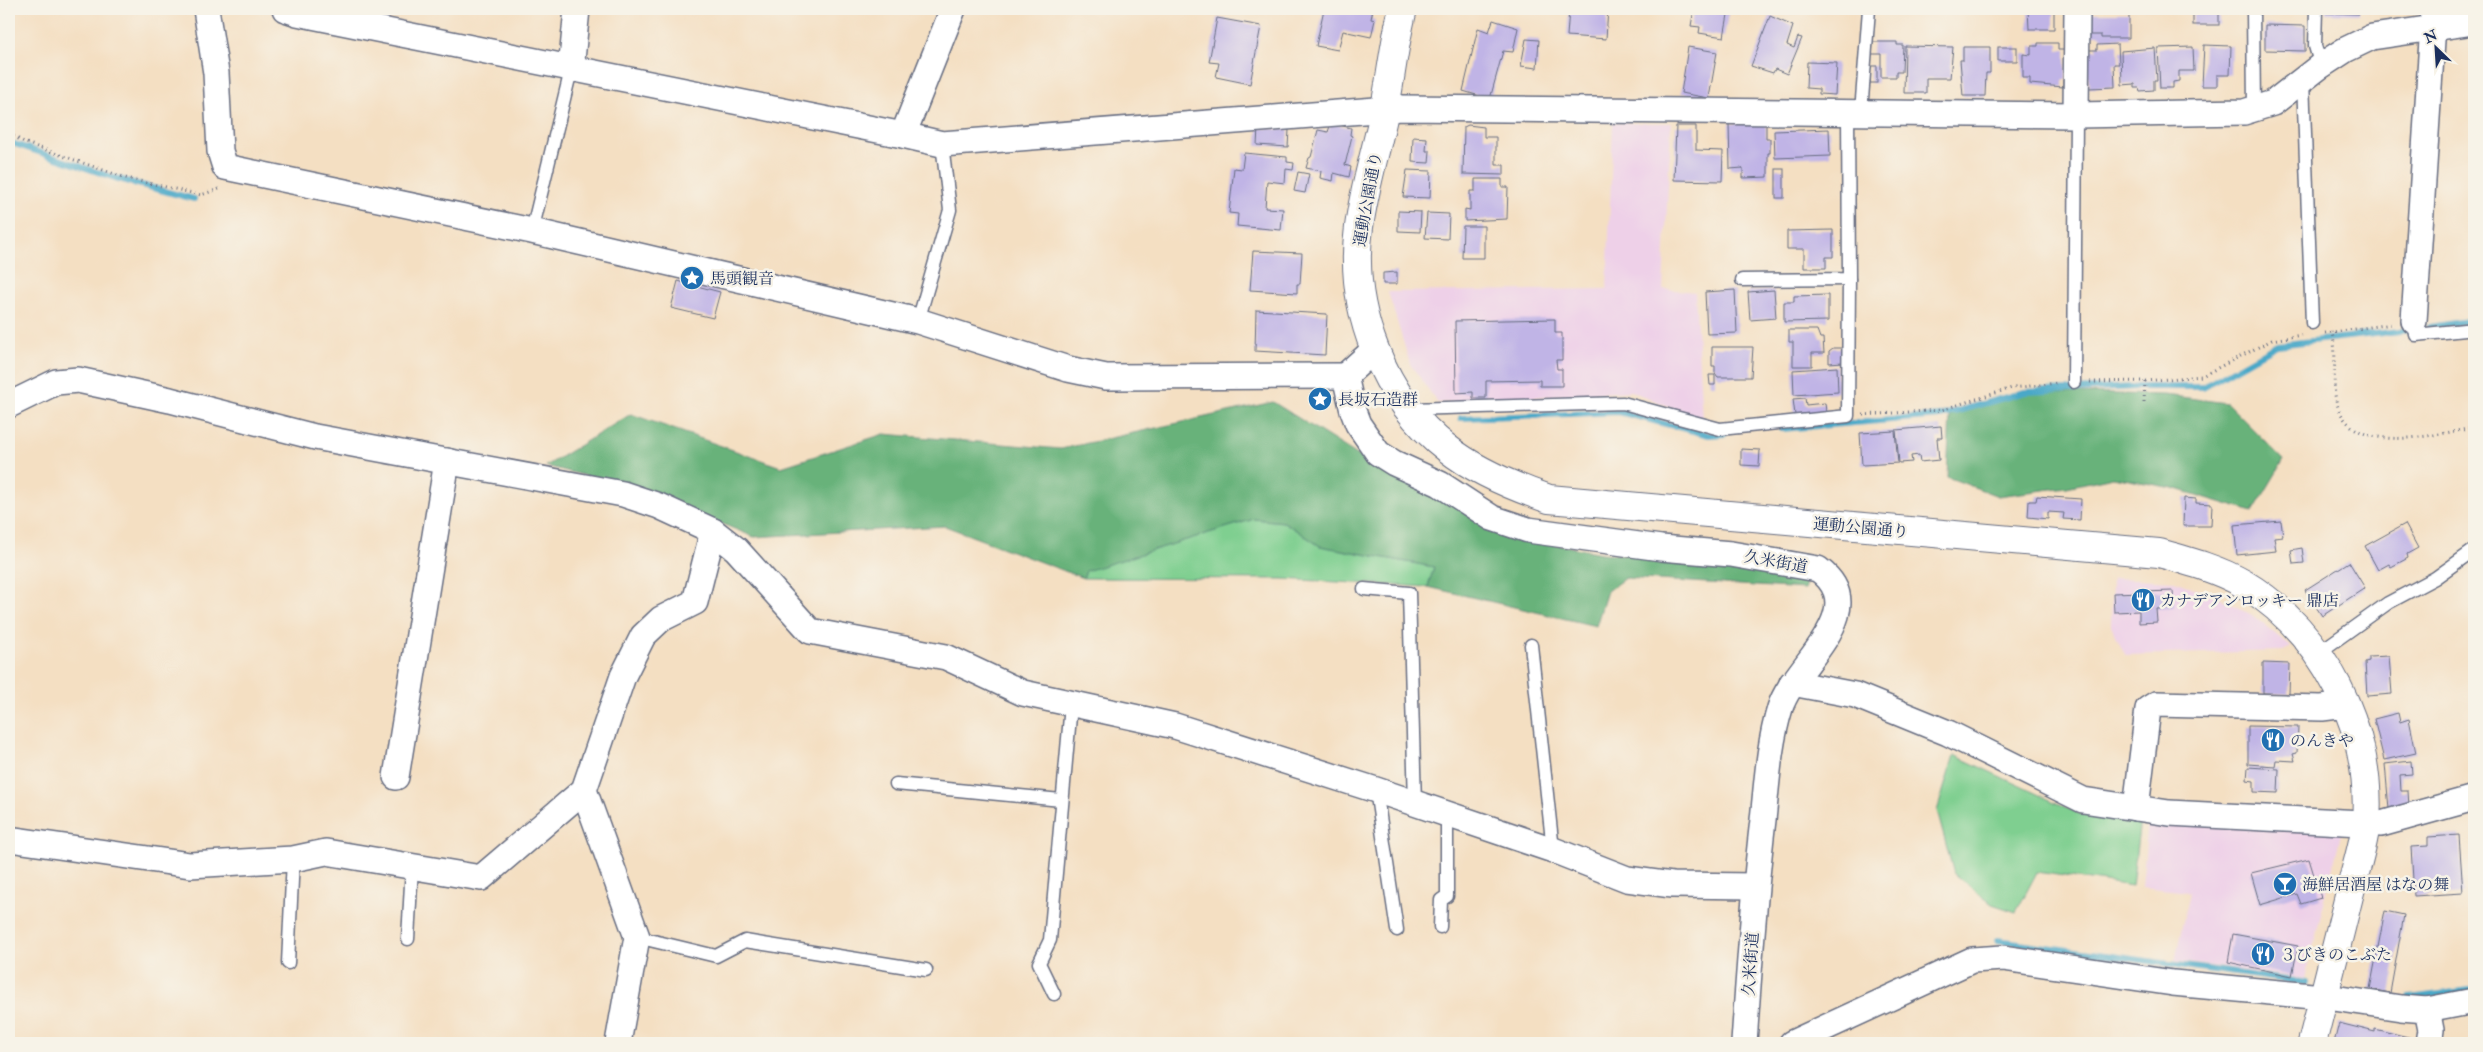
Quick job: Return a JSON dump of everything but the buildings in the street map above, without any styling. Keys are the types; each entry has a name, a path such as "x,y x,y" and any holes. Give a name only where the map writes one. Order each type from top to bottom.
{"street":[{"path":"206,9 216,73 220,151 225,167 532,231 918,321 1068,369 1106,378 1345,376 1375,349"},
{"path":"285,9 571,70 904,134 942,144 1401,108 2076,116 2244,112 2274,103 2345,50 2372,38 2433,18 2474,22"},
{"path":"571,70 577,9"},
{"path":"904,134 953,9"},
{"name":"運動公園通り","path":"1403,9 1359,227 1357,271 1363,310 1375,349 1398,393 1410,409 1448,449 1515,488 1549,499 2168,556 2203,565 2245,584 2290,620 2318,653 2353,722 2361,754 2366,823 2312,1043"},
{"path":"2076,116 2077,9"},
{"path":"2414,321 2433,18"},
{"name":"久米街道","path":"1345,376 1353,412 1358,424 1378,453 1394,463 1440,484 1492,518 1528,530 1566,536 1731,554 1818,569 1829,577 1834,585 1837,617 1828,636 1792,683 1783,698 1772,735 1755,886 1744,1043"},
{"path":"9,406 56,382 78,380 170,400 315,437 623,494 659,506 713,531 736,549 810,631 946,657 1023,693 1071,705 1175,726 1447,814 1553,850 1626,879 1672,885 1755,886"},
{"path":"396,778 447,461"},
{"path":"9,839 190,865 292,859 326,852 480,878 584,790 624,676 643,636 662,619 696,602 713,531"},
{"path":"1792,683 1855,695 1948,733 2083,800 2169,813 2381,824 2474,798"},
{"path":"2136,808 2148,709 2156,704 2322,708 2346,705"},
{"path":"584,790 637,937 618,1043"},
{"path":"1792,1043 1900,991 1972,960 2004,958 2173,983 2427,1010 2474,1001"},
{"path":"2427,1010 2431,1030 2429,1043"}],"lane":[{"path":"1410,409 1624,403 1720,429 1848,416 1849,279 1854,112 1869,9"},
{"path":"2253,9 2254,109"},
{"path":"2312,323 2312,73 2316,9"},
{"path":"532,231 571,70"},
{"path":"2074,382 2076,116"},
{"path":"918,321 950,210 942,144"},
{"path":"1742,280 1849,279"},
{"path":"2414,321 2416,335 2474,329"},
{"path":"2318,653 2388,603 2435,578 2474,550"},
{"path":"1364,589 1409,593 1414,803"},
{"path":"1531,645 1553,850"},
{"path":"1054,994 1039,963 1050,940 1071,705"},
{"path":"896,784 1062,800"},
{"path":"1376,790 1397,930"},
{"path":"1440,926 1441,900 1447,896 1447,814"},
{"path":"288,963 292,859"},
{"path":"408,939 412,866"},
{"path":"637,937 716,956 746,940 926,970"}],"path":[{"path":"9,134 26,143 126,178 201,195 220,189 225,167"},
{"path":"2323,333 2414,321"},
{"path":"2332,333 2336,401 2344,422 2359,432 2395,440 2474,428"},
{"path":"1848,416 1941,410 2012,388 2074,382 2145,382 2202,376 2272,340 2306,335"},
{"path":"2144,402 2145,382"}],"shaded area":[{"path":"1613,123 1671,123 1663,289 1695,292 1702,420 1631,391 1438,403 1410,364 1388,292 1607,289"},
{"path":"2112,578 2174,581 2220,598 2252,615 2291,647 2283,651 2125,655 2111,626"},
{"path":"2148,821 2342,830 2305,979 2175,961 2189,892 2142,887"}],"green space":[{"path":"2025,392 2165,395 2227,403 2284,460 2253,512 2173,488 2113,477 2067,487 1998,496 1947,477 1950,414"},
{"path":"1273,402 1367,461 1435,493 1500,533 1601,553 1729,561 1806,575 1805,589 1625,578 1607,591 1596,626 1428,587 1434,567 1320,546 1284,522 1254,519 1086,571 1083,578 945,526 754,537 635,488 546,466 631,414 781,467 884,434 1061,449"},
{"path":"1254,519 1284,522 1320,546 1434,567 1428,587 1282,579 1083,578 1085,571"},
{"path":"1954,755 2080,814 2140,820 2132,886 2037,872 2016,912 1992,904 1954,874 1937,811"}],"waterway":[{"path":"9,142 115,178 194,199"},
{"path":"2430,327 2474,320"},
{"path":"1781,429 1940,416 2025,392 2136,387 2203,387 2277,345 2409,330"},
{"path":"1461,418 1619,412 1709,435 1724,434"},
{"path":"1997,940 2307,983"},
{"path":"2410,998 2470,990"}],"place":[{"name":"馬頭観音","path":"692,278"},
{"name":"長坂石造群","path":"1320,399"},
{"name":"カナデアンロッキー 鼎店","path":"2143,600"},
{"name":"のんきや","path":"2273,740"},
{"name":"海鮮居酒屋 はなの舞","path":"2285,884"},
{"name":"３びきのこぶた","path":"2263,954"}]}
